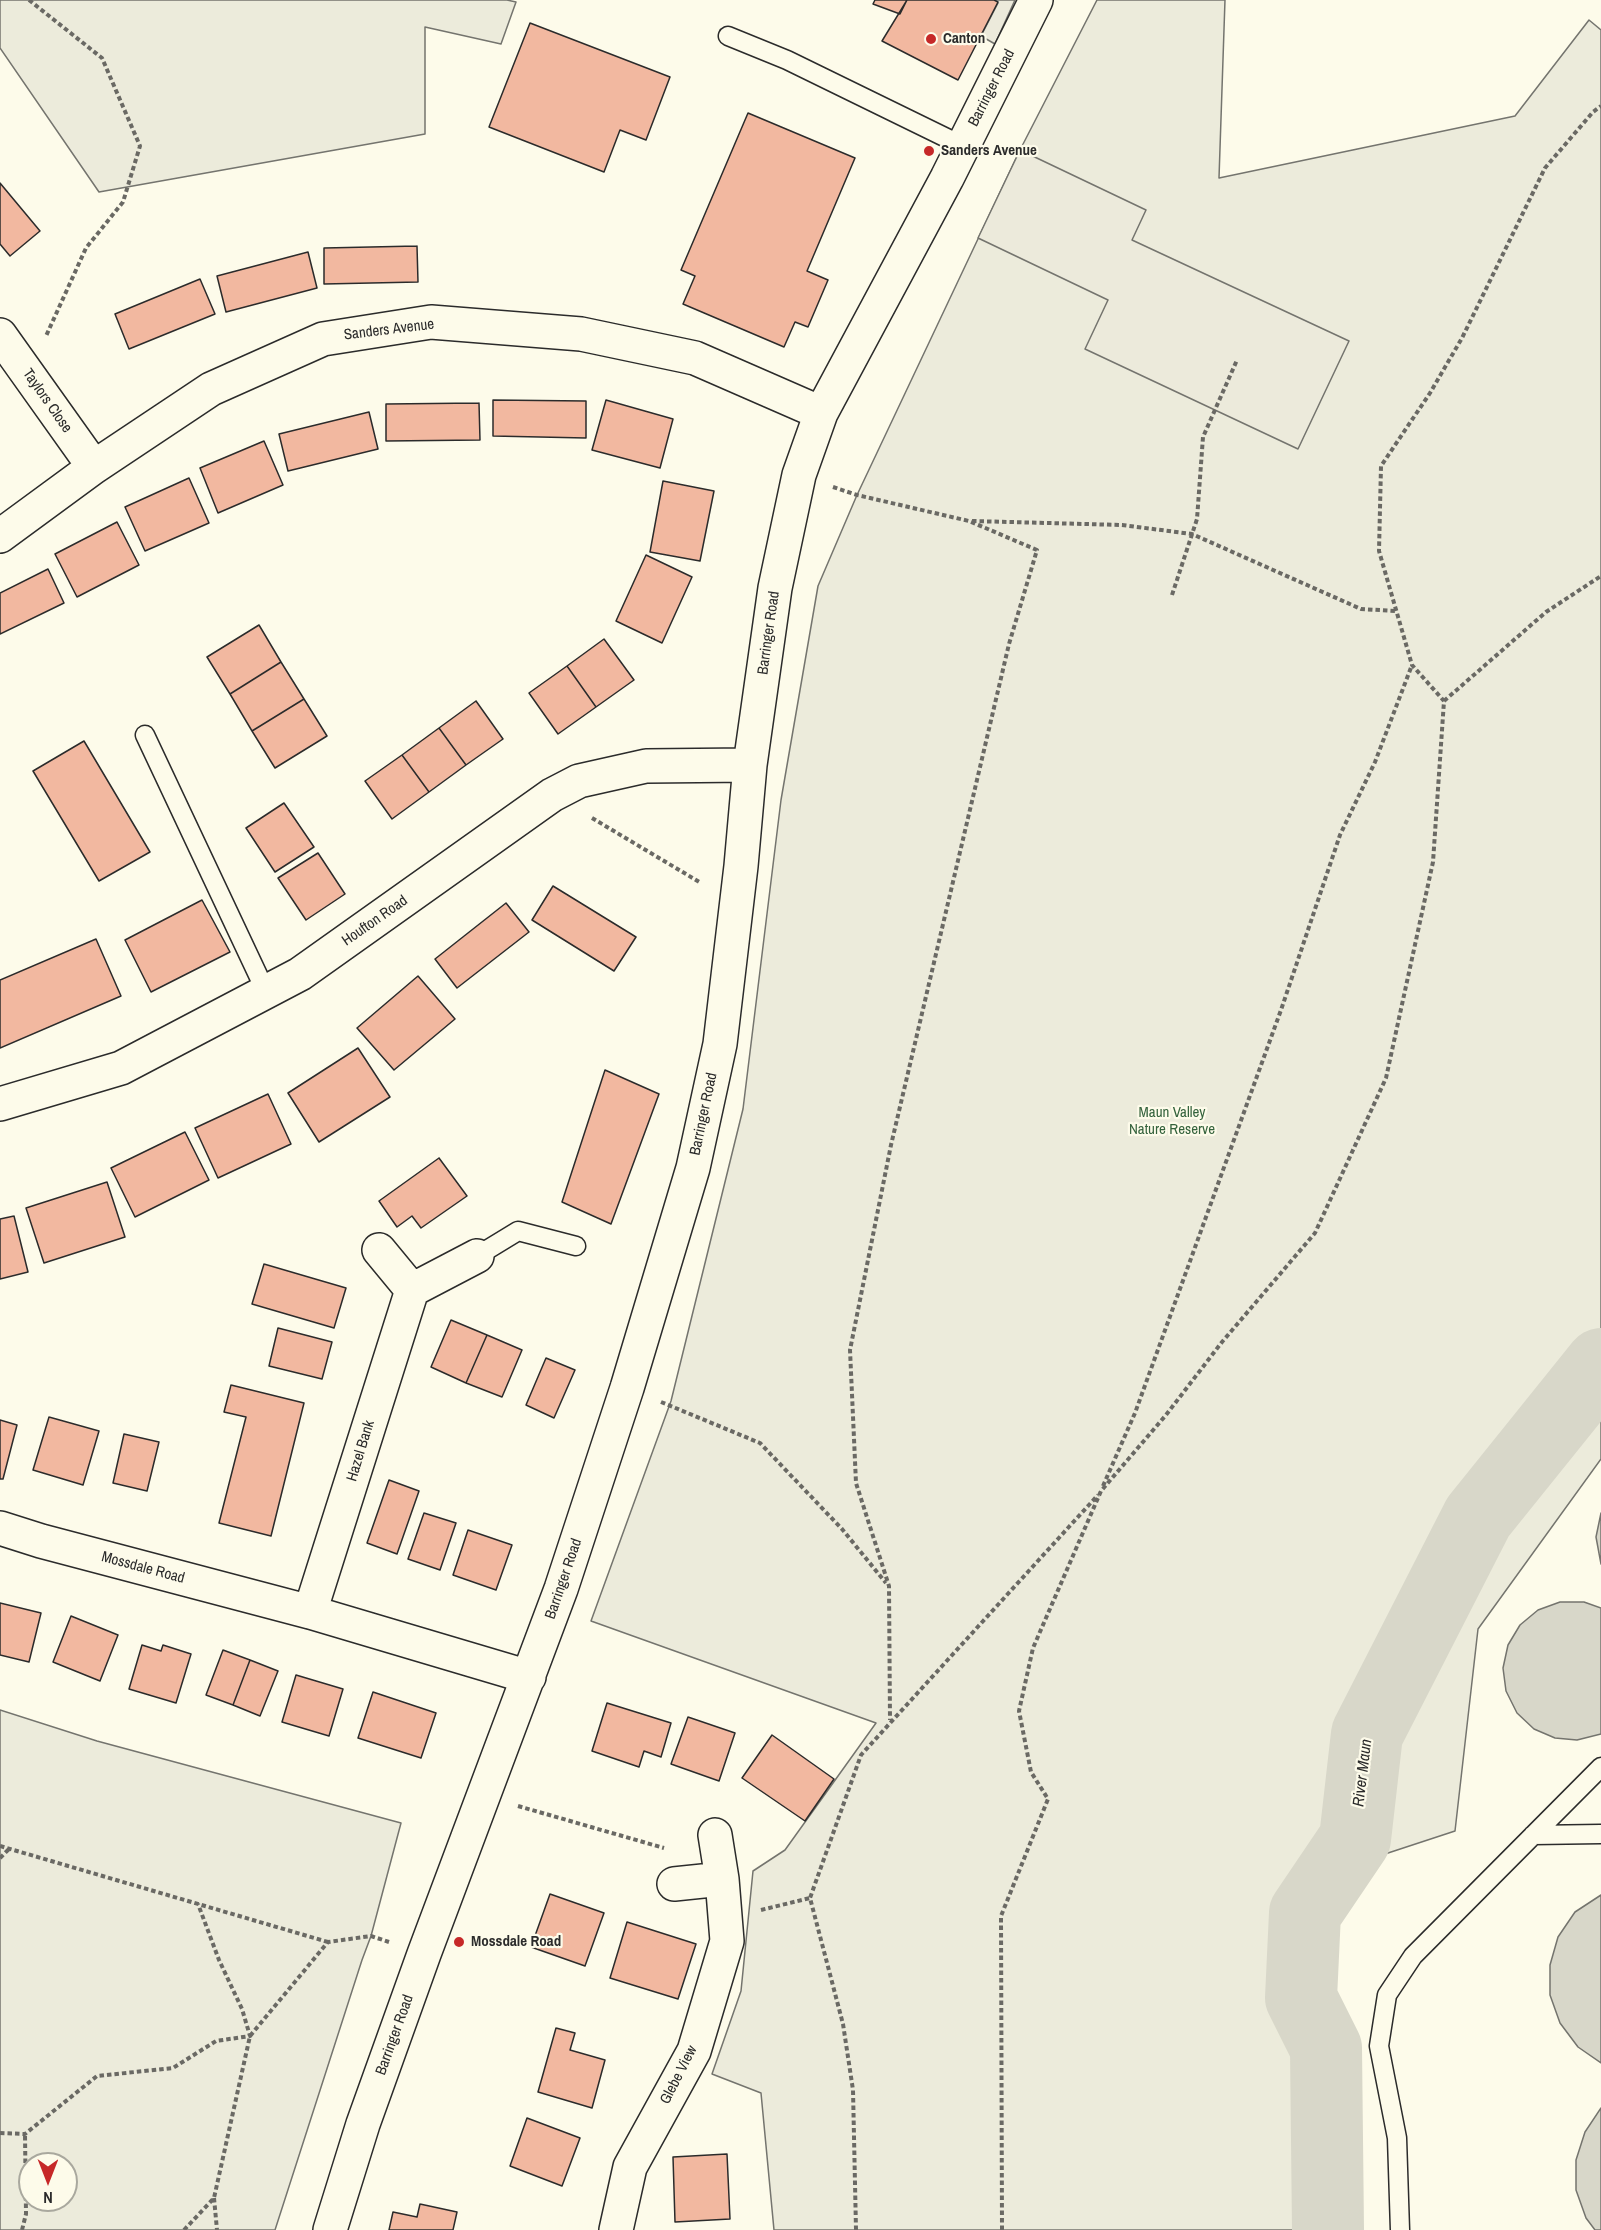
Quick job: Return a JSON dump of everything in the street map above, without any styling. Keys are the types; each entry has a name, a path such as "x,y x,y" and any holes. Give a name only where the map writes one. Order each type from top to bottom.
{"street":[{"name":"Barringer Road","path":"330,2230 363,2124 424,1954 561,1589 627,1388 693,1168 720,1044 750,765 775,588 799,475 821,413 963,146 1036,0"},
{"name":"Sanders Avenue","path":"0,536 94,467 211,389 323,339 431,322 581,334 694,358 821,413"},
{"name":"Taylors Close","path":"0,335 94,467"},
{"name":"Houfton Road","path":"0,1104 121,1068 300,974 552,795 579,781 646,766 750,765"},
{"path":"379,1250 412,1290 477,1256"},
{"name":"Hazel Bank","path":"310,1612 412,1290"},
{"name":"Mossdale Road","path":"0,1528 40,1541 310,1612 529,1677"},
{"name":"Glebe View","path":"616,2230 630,2167 694,2051 727,1941 727,1918 715,1835"},
{"path":"674,1884 722,1879"}],"lane":[{"path":"728,36 787,60 963,146"},
{"path":"145,735 266,992"},
{"path":"477,1256 518,1231 576,1246"},
{"path":"1400,2230 1397,2138 1379,2046 1387,1995 1413,1956 1601,1767"},
{"path":"1533,1835 1601,1834"}],"path":[{"path":"29,375 86,248 123,202 140,146 102,58 30,0"},
{"path":"1444,701 1412,665 1379,551 1382,466 1430,393 1462,338 1545,168 1593,112 1601,106"},
{"path":"1172,595 1197,519 1203,437 1237,360"},
{"path":"799,475 857,495 969,521 1037,550 1009,644 891,1145 850,1350 856,1483 889,1586 890,1721"},
{"path":"969,521 1122,525 1192,534 1361,609 1396,611"},
{"path":"856,2230 853,2090 843,2024 810,1899 861,1755 1101,1491 1166,1415 1222,1341 1315,1233 1386,1078 1433,862 1444,701 1546,612 1601,576"},
{"path":"1002,2230 1000,1916 1048,1799 1031,1772 1018,1711 1033,1648 1135,1413 1281,1010 1340,834 1375,762 1412,665"},
{"path":"552,795 736,904"},
{"path":"627,1388 760,1443 842,1529 889,1586"},
{"path":"515,1805 671,1850"},
{"path":"0,1846 328,1942 371,1936 424,1954"},
{"path":"0,1858 9,1848"},
{"path":"727,1918 810,1899"},
{"path":"198,1904 219,1960 242,2009 250,2036"},
{"path":"217,2230 214,2198 250,2036 328,1942"},
{"path":"0,2133 25,2134 97,2076 173,2068 216,2041 250,2036"},
{"path":"22,2230 26,2214 25,2134"},
{"path":"184,2230 214,2198"}],"green space":[{"path":"0,0 507,0 516,2 501,44 425,27 425,134 99,192 0,48"},
{"name":"Maun Valley Nature Reserve","path":"1097,0 1225,0 1219,178 1515,116 1589,20 1601,30 1601,1459 1478,1629 1455,1831 1315,1877 1362,2230 774,2230 761,2093 712,2074 741,1991 753,1871 785,1850 876,1723 591,1621 671,1401 743,1109 781,800 818,586 857,495 1020,150"},
{"path":"0,1710 97,1741 401,1823 371,1936 275,2230 0,2230"}],"shaded area":[{"path":"994,0 1015,0 995,44 981,36 998,3"},
{"path":"1020,150 1146,210 1132,240 1349,341 1298,449 1085,349 1108,300 978,238"},
{"path":"1601,1513 1601,1564 1596,1537"},
{"path":"1560,1602 1584,1602 1601,1608 1601,1734 1577,1740 1555,1738 1534,1729 1517,1713 1506,1691 1503,1668 1508,1645 1520,1625 1538,1610"},
{"path":"1601,1895 1601,2063 1578,2047 1560,2023 1550,1995 1550,1965 1558,1937 1575,1912"},
{"path":"1601,2108 1601,2230 1595,2230 1586,2218 1576,2190 1576,2160 1585,2132"}],"building":[{"path":"875,0 907,0 900,14 873,4"},
{"name":"Canton","path":"907,0 994,0 998,2 958,80 882,41"},
{"path":"530,23 670,77 646,140 620,130 604,172 489,127"},
{"path":"748,113 855,158 807,271 828,280 808,327 795,322 784,347 683,304 695,276 681,270"},
{"path":"0,183 40,231 10,256 0,244"},
{"path":"417,246 418,282 324,284 324,248"},
{"path":"308,252 317,288 226,312 217,276"},
{"path":"200,279 215,314 129,349 115,314"},
{"path":"493,400 586,401 586,438 493,436"},
{"path":"606,400 673,419 660,468 592,450"},
{"path":"479,403 480,440 386,441 386,404"},
{"path":"369,412 378,449 288,471 279,434"},
{"path":"264,441 283,485 218,513 200,468"},
{"path":"189,478 209,523 145,551 125,507"},
{"path":"663,481 714,491 700,561 650,552"},
{"path":"117,522 139,565 77,597 55,554"},
{"path":"646,555 692,577 662,643 616,621"},
{"path":"48,569 64,603 0,634 0,593"},
{"path":"259,625 281,662 230,694 207,657"},
{"path":"604,639 634,680 596,707 567,666"},
{"path":"281,662 304,699 252,731 230,694"},
{"path":"567,666 596,707 558,734 529,693"},
{"path":"304,699 327,736 275,768 252,731"},
{"path":"476,701 503,739 466,765 439,728"},
{"path":"439,728 466,765 429,792 402,755"},
{"path":"84,741 150,852 99,881 33,771"},
{"path":"402,755 429,792 392,819 365,781"},
{"path":"284,803 314,847 275,872 246,828"},
{"path":"318,853 345,894 306,920 278,878"},
{"path":"553,886 636,937 614,971 532,920"},
{"path":"202,900 230,952 151,992 125,940"},
{"path":"506,903 529,932 457,988 435,959"},
{"path":"96,939 121,996 0,1048 0,980"},
{"path":"418,976 455,1019 394,1070 357,1028"},
{"path":"358,1048 390,1097 319,1142 288,1093"},
{"path":"605,1070 659,1094 611,1224 562,1202"},
{"path":"268,1094 291,1144 218,1178 195,1128"},
{"path":"185,1132 209,1180 135,1217 111,1168"},
{"path":"439,1158 467,1196 421,1228 412,1216 397,1227 379,1201"},
{"path":"107,1182 125,1237 44,1263 26,1208"},
{"path":"14,1216 28,1272 0,1279 0,1219"},
{"path":"264,1264 346,1288 334,1328 252,1304"},
{"path":"451,1320 487,1335 466,1383 431,1367"},
{"path":"278,1328 332,1342 322,1379 269,1366"},
{"path":"487,1335 522,1350 502,1397 466,1383"},
{"path":"546,1358 575,1370 554,1418 526,1405"},
{"path":"231,1385 304,1403 271,1536 219,1523 246,1417 224,1412"},
{"path":"49,1417 99,1431 83,1485 33,1470"},
{"path":"0,1420 17,1425 3,1479 0,1479"},
{"path":"124,1434 159,1442 147,1491 113,1483"},
{"path":"389,1480 419,1491 397,1554 367,1543"},
{"path":"424,1513 456,1523 440,1570 408,1559"},
{"path":"468,1530 512,1545 496,1590 453,1575"},
{"path":"0,1603 41,1613 29,1662 0,1655"},
{"path":"71,1616 118,1635 100,1681 53,1662"},
{"path":"142,1645 161,1651 163,1645 191,1654 176,1703 129,1689"},
{"path":"223,1650 250,1660 233,1705 206,1695"},
{"path":"250,1660 278,1671 260,1716 233,1705"},
{"path":"296,1675 343,1689 329,1736 282,1722"},
{"path":"373,1692 436,1713 421,1758 358,1738"},
{"path":"607,1703 671,1723 661,1757 644,1751 639,1767 592,1751"},
{"path":"688,1717 735,1733 719,1781 671,1764"},
{"path":"772,1735 834,1779 805,1821 742,1778"},
{"path":"550,1894 604,1913 585,1966 531,1947"},
{"path":"627,1922 696,1944 678,1999 610,1978"},
{"path":"556,2028 575,2033 570,2050 605,2060 592,2108 538,2092"},
{"path":"527,2118 580,2138 562,2186 510,2166"},
{"path":"727,2154 730,2219 675,2222 673,2157"},
{"path":"420,2204 457,2212 453,2230 389,2230 393,2212 417,2217"}],"waterway":[{"name":"River Maun","path":"1328,2230 1326,2048 1301,1998 1305,1913 1355,1839 1367,1734 1478,1517 1601,1364"}],"place":[{"name":"Canton","path":"931,39"},
{"name":"Sanders Avenue","path":"929,151"},
{"name":"Mossdale Road","path":"459,1942"}]}
